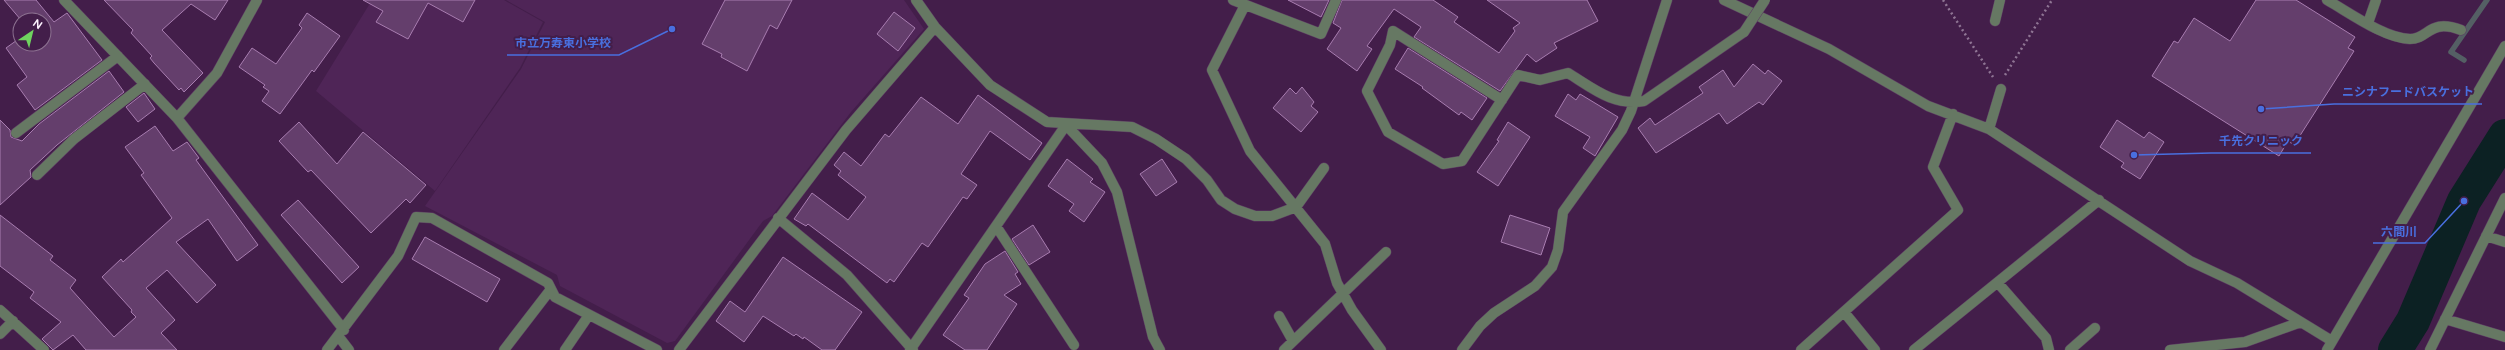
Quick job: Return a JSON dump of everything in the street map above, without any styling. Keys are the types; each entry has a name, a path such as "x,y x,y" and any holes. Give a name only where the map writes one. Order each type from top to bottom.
{"street":[{"path":"64,0 177,118 341,334 349,350"},
{"path":"177,118 216,73 257,0"},
{"path":"916,0 935,27 990,85 1047,122 1066,125 1132,127 1156,139 1186,159 1207,180 1221,200 1235,210 1255,216 1272,216 1296,206 1324,168"},
{"path":"1233,0 1321,34 1336,0"},
{"path":"1462,350 1480,326 1494,313 1534,286 1552,267 1558,250 1563,212 1622,130 1634,102 1667,0"},
{"path":"1724,0 1828,50 1928,106 1953,114 1989,129 2099,200 2190,262 2237,283 2332,341"},
{"path":"1502,100 1393,31 1390,45 1367,91 1388,132 1443,164 1462,161 1502,100 1518,75 1540,80 1568,73 1614,100 1634,102 1644,101 1744,32 1765,0"},
{"path":"1995,21 2000,0"},
{"path":"2327,0 2389,34 2411,39 2433,27 2452,26 2461,30"},
{"path":"2368,23 2376,0"},
{"path":"1244,5 1212,70 1250,151 1296,206 1325,244 1337,282 1381,350"},
{"path":"680,350 778,218 846,130 935,27"},
{"path":"2327,350 2505,46"},
{"path":"16,133 118,56"},
{"path":"36,175 74,139 145,84"},
{"path":"1989,129 2001,89"},
{"path":"1801,350 1958,210 1933,167 1953,114"},
{"path":"778,218 847,276 911,349 1066,125"},
{"path":"1066,125 1102,163 1117,192 1153,337 1160,350"},
{"path":"2430,350 2505,198"},
{"path":"1914,350 2099,200"},
{"path":"327,350 341,334 398,256 416,217 432,218 548,283 555,297 657,350"},
{"path":"996,226 1074,345"},
{"path":"2486,236 2505,242"},
{"path":"1284,350 1386,252"},
{"path":"1998,282 2046,338 2049,350"},
{"path":"504,350 551,289"},
{"path":"0,310 44,350"},
{"path":"1844,312 1875,350"},
{"path":"564,350 589,315"},
{"path":"1279,316 1293,341"},
{"path":"2445,319 2505,337"},
{"path":"0,334 13,321"},
{"path":"2170,350 2244,342 2301,322"},
{"path":"2070,350 2095,328"}],"path":[{"path":"1943,0 2001,89"},
{"path":"2001,89 2004,77 2018,52 2052,0"}],"shaded area":[{"path":"372,0 504,0 543,22 520,68 435,191 316,91"},
{"path":"506,0 904,0 924,29 851,112 772,216 763,221 675,341 667,343 560,286 557,275 425,206 521,69 545,22"}],"building":[{"path":"4,0 36,0 46,12 14,12"},
{"path":"104,0 228,0 215,20 191,4 162,30 203,73 184,92 181,88 179,90 154,63 150,58 152,56 131,33 133,30"},
{"path":"363,0 475,0 463,22 428,3 408,39 376,22 383,11"},
{"path":"725,0 792,0 777,29 770,25 747,71 721,57 722,54 702,44"},
{"path":"1288,0 1329,0 1321,17"},
{"path":"1342,0 1433,0 1458,17 1454,22 1499,53 1515,31 1513,28 1520,23 1487,0 1587,0 1598,21 1554,43 1557,48 1536,62 1527,54 1500,91 1414,37 1421,27 1394,9 1367,46 1372,49 1357,71 1327,49 1341,28 1333,23"},
{"path":"2256,0 2296,0 2355,37 2348,48 2354,51 2294,145 2288,141 2279,156 2152,76 2174,41 2178,43 2194,18 2230,41"},
{"path":"894,12 915,28 898,51 877,34"},
{"path":"67,13 102,60 35,110 17,85 27,77 6,48 12,44 12,52 52,52 52,20 54,22"},
{"path":"307,13 340,36 314,72 312,70 280,114 262,101 269,91 263,87 265,85 239,67 252,48 276,64 302,28 299,25"},
{"path":"1408,48 1487,98 1472,120 1461,112 1459,115 1422,88 1423,87 1395,69"},
{"path":"1753,64 1765,74 1768,70 1782,81 1763,105 1759,102 1727,124 1719,113 1656,153 1638,128 1650,118 1655,125 1703,93 1699,87 1723,70 1734,87"},
{"path":"109,71 124,92 57,145 30,170 31,177 0,205 0,120 10,130 11,137 22,141 39,124"},
{"path":"1302,87 1314,102 1311,106 1318,112 1301,132 1273,108 1290,88 1296,94"},
{"path":"144,93 155,109 138,122 126,107"},
{"path":"1568,94 1576,100 1580,94 1618,117 1595,156 1583,148 1590,137 1555,116"},
{"path":"978,95 1042,143 1030,160 990,131 961,174 977,185 967,199 963,197 928,247 922,243 894,282 890,279 887,283 808,224 806,226 794,219 812,193 848,220 866,197 838,175 841,171 834,165 844,152 861,166 885,134 889,137 921,97 958,124"},
{"path":"2117,120 2144,138 2149,132 2164,142 2140,179 2121,167 2124,163 2100,147"},
{"path":"299,122 337,164 363,132 426,185 410,203 406,199 371,233 311,170 308,172 279,141"},
{"path":"1508,122 1530,137 1498,186 1477,172 1499,141 1497,140"},
{"path":"155,126 173,151 187,142 199,158 196,160 258,245 237,261 208,219 176,242 216,285 197,303 167,270 146,288 175,320 161,333 177,350 86,350 73,335 53,350 42,339 61,322 30,298 34,292 0,266 0,215 53,256 50,260 76,280 70,288 114,337 136,317 131,312 132,310 102,277 121,259 123,262 172,218 141,175 144,173 125,147"},
{"path":"1067,159 1093,179 1090,182 1105,192 1084,222 1069,211 1074,204 1048,186"},
{"path":"1162,159 1177,182 1156,196 1140,174"},
{"path":"298,200 359,267 342,283 281,215"},
{"path":"1510,215 1550,228 1541,255 1501,242"},
{"path":"1033,225 1050,252 1029,265 1012,239"},
{"path":"425,237 500,279 487,302 412,259"},
{"path":"1005,251 1018,272 1015,274 1021,284 1004,295 1017,304 987,350 965,350 943,335 969,298 964,295 985,264"},
{"path":"783,257 862,312 835,350 822,350 804,337 803,339 796,334 794,336 763,316 744,342 716,321 730,301 745,312"}],"waterway":[{"path":"2464,60 2451,52 2487,0"},
{"path":"2395,350 2413,321 2464,201 2505,136"}],"place":[{"name":"市立万寿東小学校","path":"672,29"},
{"name":"ニシナフードバスケット","path":"2261,109"},
{"name":"千先クリニック","path":"2134,155"},
{"name":"六間川","path":"2464,201"}]}
